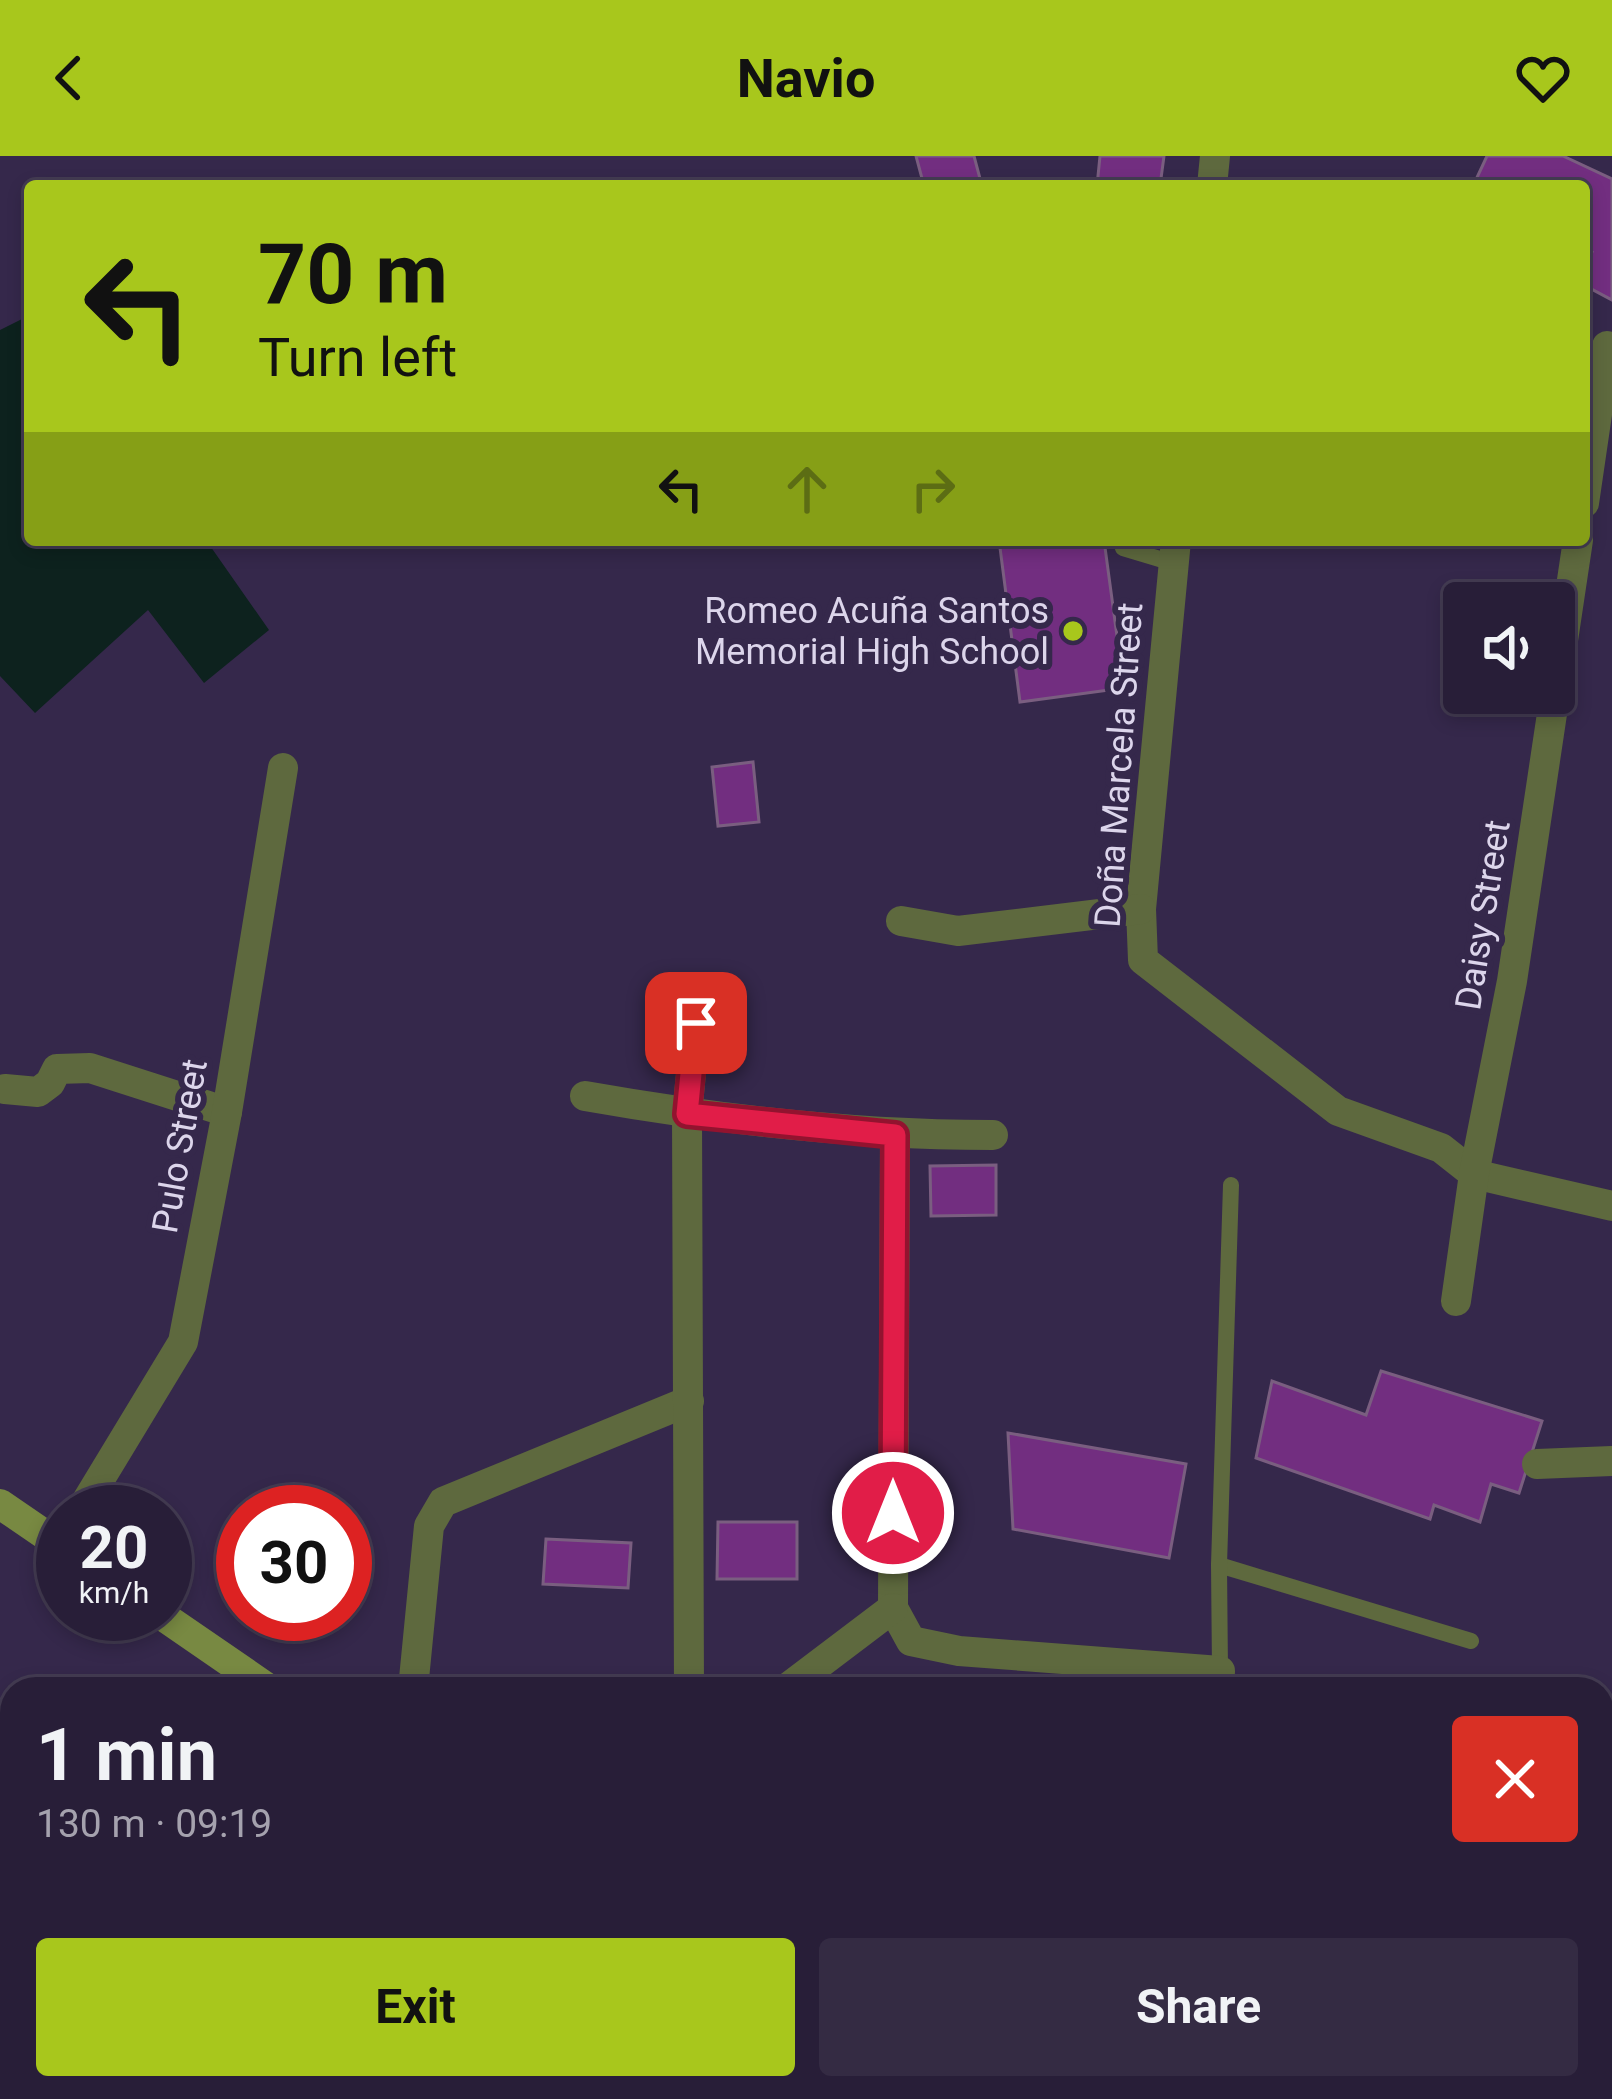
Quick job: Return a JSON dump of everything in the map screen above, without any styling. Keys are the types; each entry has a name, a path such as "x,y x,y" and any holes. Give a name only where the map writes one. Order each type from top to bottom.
{"main road":[{"path":"0,1504 36,1527"},
{"path":"192,1636 252,1677"}],"street":[{"path":"1590,462 1607,346"},
{"name":"Daisy Street","path":"1456,1300 1474,1174 1512,981 1577,546"},
{"name":"Doña Marcela Street","path":"1174,552 1141,910 1143,961 1338,1111 1441,1148 1474,1174 1612,1206"},
{"name":"Pulo Street","path":"96,1485 183,1342 227,1112 283,768"},
{"path":"901,921 958,931 1141,910"},
{"path":"689,1677 687,1114 696,1023"},
{"path":"5,1089 38,1092 57,1069 90,1068 227,1112"},
{"path":"585,1096 687,1114 895,1135 992,1135"},
{"path":"895,1135 893,1608 911,1641 959,1651 1193,1677"},
{"path":"414,1677 429,1526 443,1502 689,1401"},
{"path":"1537,1464 1612,1461"},
{"path":"802,1677 893,1608"}],"lane":[{"path":"1122,546 1174,552"},
{"path":"1220,1677 1232,1185"},
{"path":"1220,1565 1471,1641"}],"shaded area":[{"path":"24,318 24,546 210,546 269,630 204,683 148,610 35,713 0,676 0,330"}],"building":[{"path":"916,156 974,156 980,180 922,180"},
{"path":"1100,156 1164,156 1161,180 1098,180"},
{"path":"1487,156 1563,156 1612,179 1612,300 1590,288 1590,180 1476,180"},
{"path":"1000,546 1105,546 1124,688 1020,702"},
{"path":"753,762 759,822 718,826 712,767"},
{"path":"996,1165 996,1215 931,1216 930,1166"},
{"path":"1381,1371 1542,1421 1519,1493 1491,1484 1480,1522 1434,1505 1430,1519 1256,1458 1272,1381 1366,1415"},
{"path":"1008,1433 1186,1464 1169,1558 1013,1529"},
{"path":"718,1522 797,1522 797,1579 717,1579"},
{"path":"546,1539 631,1543 628,1588 543,1584"}],"place":[{"name":"Romeo Acuña Santos Memorial High School","path":"1073,631"}],"route":[{"path":"696,1023 687,1114 895,1135 893,1513"}]}
